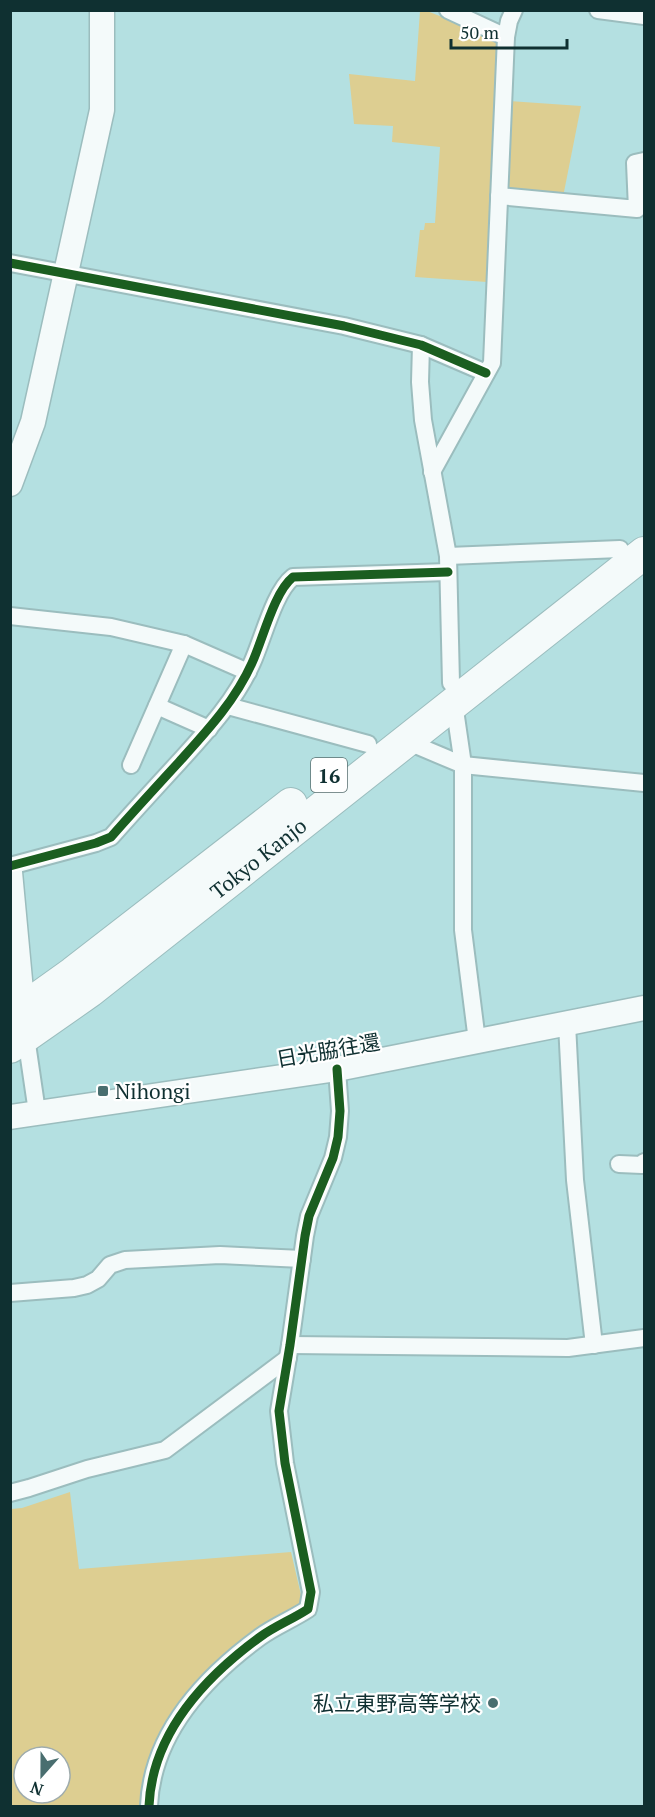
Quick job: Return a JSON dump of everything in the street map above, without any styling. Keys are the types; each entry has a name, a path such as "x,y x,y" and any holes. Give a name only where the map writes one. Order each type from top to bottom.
{"highway":[{"name":"Tokyo Kanjo","path":"17,1028 73,973 368,744 452,693 632,551 645,528"},
{"name":"Tokyo Kanjo","path":"17,1028 100,983 406,741 452,693"}],"street":[{"path":"10,484 33,422 102,110 102,10"},
{"path":"448,10 506,37"},
{"path":"432,472 492,363 506,37 514,10"},
{"path":"598,10 645,16"},
{"path":"499,196 637,209 635,163 645,161"},
{"path":"10,263 344,326 420,345 486,372"},
{"path":"420,345 423,420 448,564 452,693 463,765 463,930 477,1041"},
{"path":"10,866 111,837 228,706 248,672 263,639 279,592 293,577 632,551"},
{"path":"10,616 111,627 184,644 248,672"},
{"path":"132,765 184,644"},
{"path":"157,706 209,729"},
{"path":"228,706 368,744"},
{"path":"406,741 463,765 645,783"},
{"path":"10,872 19,1117"},
{"name":"日光脇往還","path":"19,1117 337,1069 645,1008"},
{"path":"567,1024 575,1180 594,1344"},
{"path":"149,1806 158,1757 188,1704 224,1666 254,1642 308,1609 311,1592 285,1463 279,1411 309,1216 333,1158 338,1137 340,1111 337,1069"},
{"path":"620,1164 642,1165 645,1162"},
{"path":"10,1293 87,1285 98,1279 110,1265 125,1260 220,1255 302,1259"},
{"path":"10,1493 87,1468 165,1450 289,1351 568,1348 645,1338"}],"shaded area":[{"path":"420,11 427,11 490,36 497,44 487,282 415,277 420,230 424,230 425,223 435,223 440,147 392,142 393,126 354,124 349,74 415,81"},
{"path":"509,101 581,106 563,197 509,193 504,186"},
{"path":"70,1492 79,1569 291,1552 304,1608 182,1703 145,1806 11,1806 11,1509 22,1508"}],"cycle path":[{"path":"10,263 344,326 421,345 486,373"},
{"path":"10,866 111,837 200,739 229,703 252,663 280,593 293,577 448,572"},
{"path":"149,1806 152,1780 160,1755 171,1732 201,1690 239,1653 260,1637 308,1609 311,1592 285,1463 279,1411 309,1216 333,1158 338,1137 340,1111 337,1069"}],"place":[{"name":"Nihongi","path":"103,1091"},
{"name":"私立東野高等学校","path":"493,1703"}]}
